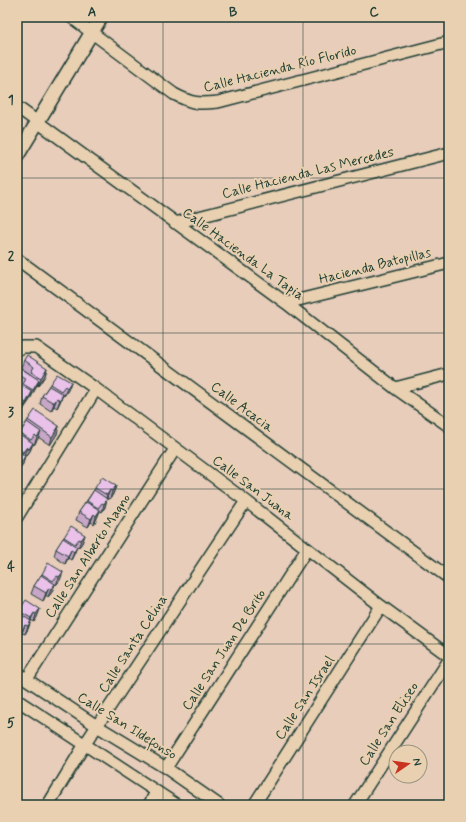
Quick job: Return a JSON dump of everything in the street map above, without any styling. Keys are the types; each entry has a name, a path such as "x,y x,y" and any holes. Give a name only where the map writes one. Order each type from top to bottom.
{"street":[{"name":"Calle Hacienda Río Florido","path":"72,17 174,94 189,102 203,104 218,102 449,42"},
{"path":"17,156 101,17"},
{"name":"Calle Hacienda La Tapia","path":"17,107 286,303 395,388 449,426"},
{"name":"Calle Hacienda Las Mercedes","path":"175,223 449,153"},
{"name":"Calle Acacia","path":"17,259 449,578"},
{"name":"Hacienda Batopillas","path":"286,303 449,263"},
{"name":"Calle San Juana","path":"17,350 23,347 36,347 96,389 449,656"},
{"path":"395,388 449,374"},
{"path":"17,517 96,389"},
{"name":"Calle San Alberto Magno","path":"27,680 175,449"},
{"name":"Calle Santa Celina","path":"48,805 85,744 246,501"},
{"name":"Calle San Juan De Brito","path":"166,768 307,549"},
{"name":"Calle San Israel","path":"254,805 381,606"},
{"name":"Calle San Eliseo","path":"355,805 449,660"},
{"name":"Calle San Ildefonso","path":"17,673 97,726 166,768 219,805"},
{"path":"17,700 177,805"},
{"path":"148,805 156,792"}],"building":[{"path":"27,355 47,368 41,378 31,372 34,367 24,360"},
{"path":"19,367 39,380 33,390 23,384 26,379 17,373"},
{"path":"57,374 71,382 67,388 65,386 61,391 50,384"},
{"path":"17,383 32,392 26,403 17,397 19,391 17,390"},
{"path":"49,386 63,394 60,400 57,398 54,403 42,396"},
{"path":"17,400 24,404 18,414 17,414"},
{"path":"35,410 59,426 52,437 28,420"},
{"path":"27,422 41,432 37,437 35,435 31,440 20,433"},
{"path":"19,434 33,443 29,449 27,447 23,452 17,448 17,437"},
{"path":"17,450 25,456 22,461 19,460 17,463"},
{"path":"102,477 116,486 112,491 110,490 107,495 95,488"},
{"path":"94,490 107,499 104,504 102,503 98,508 87,501"},
{"path":"86,502 100,510 96,516 94,514 91,519 79,512"},
{"path":"71,526 85,535 75,544 64,537"},
{"path":"63,538 77,547 74,552 71,550 68,556 56,549"},
{"path":"48,563 63,572 53,581 42,574"},
{"path":"41,575 55,584 51,589 49,588 46,593 34,586"},
{"path":"26,600 40,609 36,614 34,613 31,618 19,611"},
{"path":"17,612 31,621 28,626 25,625 22,630 17,627"}]}
